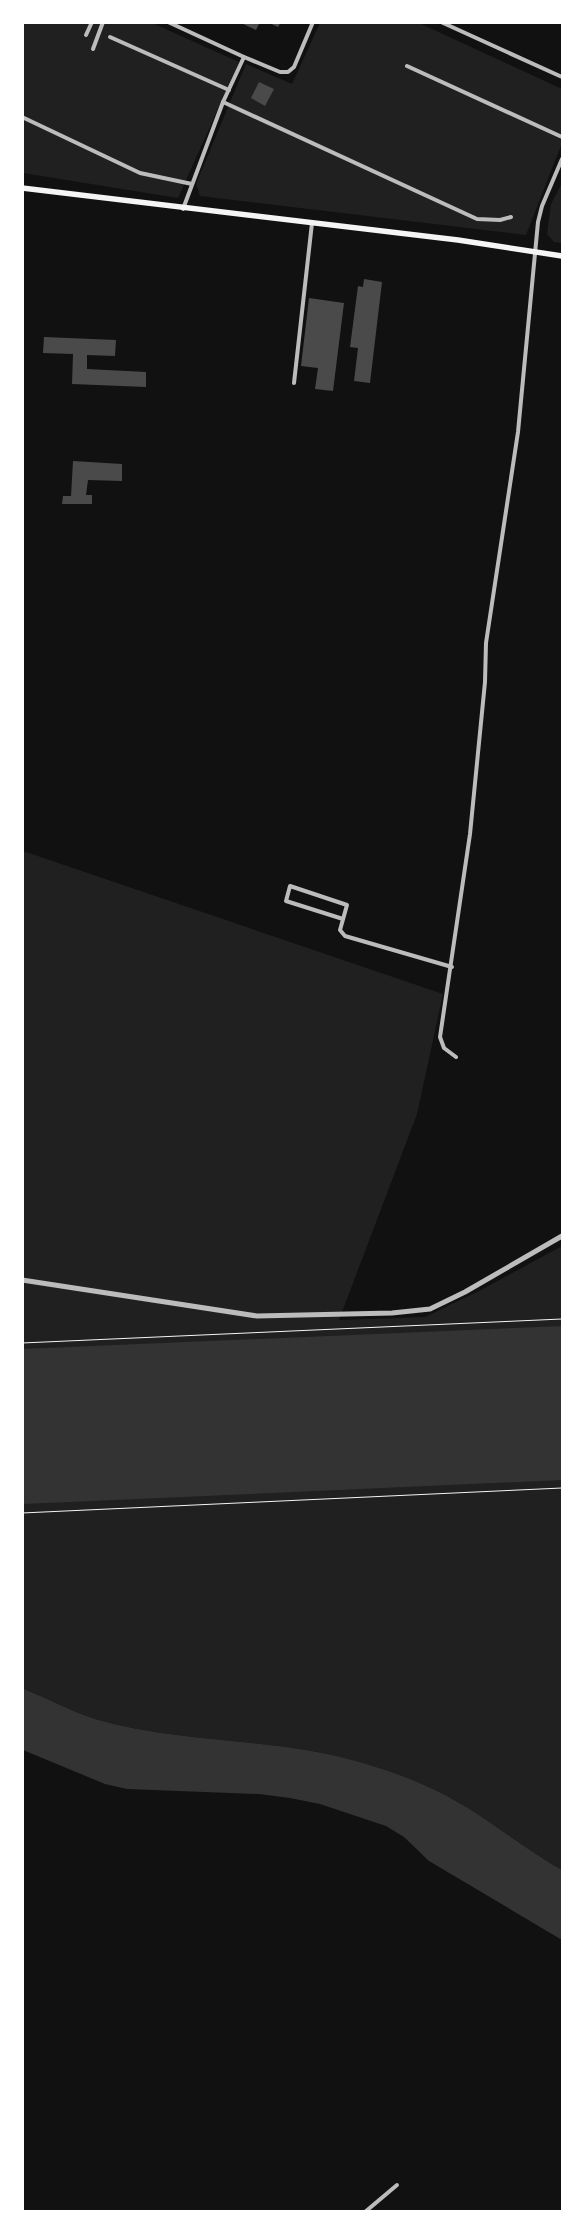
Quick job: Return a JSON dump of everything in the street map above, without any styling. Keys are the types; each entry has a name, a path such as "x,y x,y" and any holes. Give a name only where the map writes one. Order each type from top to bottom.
{"main road":[{"path":"22,188 312,222 562,256"}],"street":[{"path":"86,35 92,22"},
{"path":"93,49 104,22"},
{"path":"168,22 280,72 288,72 294,67 313,22"},
{"path":"441,22 562,77"},
{"path":"89,30 98,34"},
{"path":"110,37 229,90"},
{"path":"183,208 223,102 244,57"},
{"path":"406,66 562,137"},
{"path":"223,102 477,219 500,220 511,217"},
{"path":"22,117 140,172 192,184"},
{"path":"456,1057 444,1048 440,1037 452,967 470,834 485,682 486,643 518,432 542,206 562,159"},
{"path":"294,383 312,222"},
{"path":"343,919 286,901 290,886 347,905 340,930 346,936 452,967"},
{"path":"22,1280 257,1316 392,1313 436,1306 465,1292 562,1236"},
{"path":"365,2212 397,2185"}],"path":[{"path":"22,1343 562,1319"},
{"path":"22,1513 562,1488"}],"shaded area":[{"path":"22,23 152,23 239,62 178,198 23,173"},
{"path":"320,23 419,23 562,89 562,143 526,235 200,196 196,184 246,64 292,84"},
{"path":"562,183 562,243 554,242 547,234 551,204"},
{"path":"23,851 443,994 417,1114 339,1320 425,1317 479,1291 562,1246 562,1870 460,1803 424,1785 391,1772 324,1753 160,1733 127,1727 86,1716 23,1688"},
{"path":"562,1326 562,1480 23,1504 23,1349"},
{"path":"22,1688 86,1716 127,1727 160,1733 324,1753 382,1769 424,1785 478,1814 562,1870 562,1940 429,1861 404,1837 386,1826 320,1804 290,1798 259,1794 127,1789 105,1784 23,1750"}],"building":[{"path":"239,22 260,22 256,30"},
{"path":"267,22 281,22 278,27"},
{"path":"259,82 274,89 265,106 251,98"},
{"path":"364,279 382,282 370,383 354,381 358,348 350,347 358,286 363,287"},
{"path":"309,298 344,303 333,391 315,389 318,368 301,366"},
{"path":"44,337 116,340 115,356 87,355 87,369 146,372 146,387 72,384 73,354 43,353"},
{"path":"73,461 122,464 122,481 88,480 86,495 92,495 92,504 62,504 63,496 71,496"}]}
